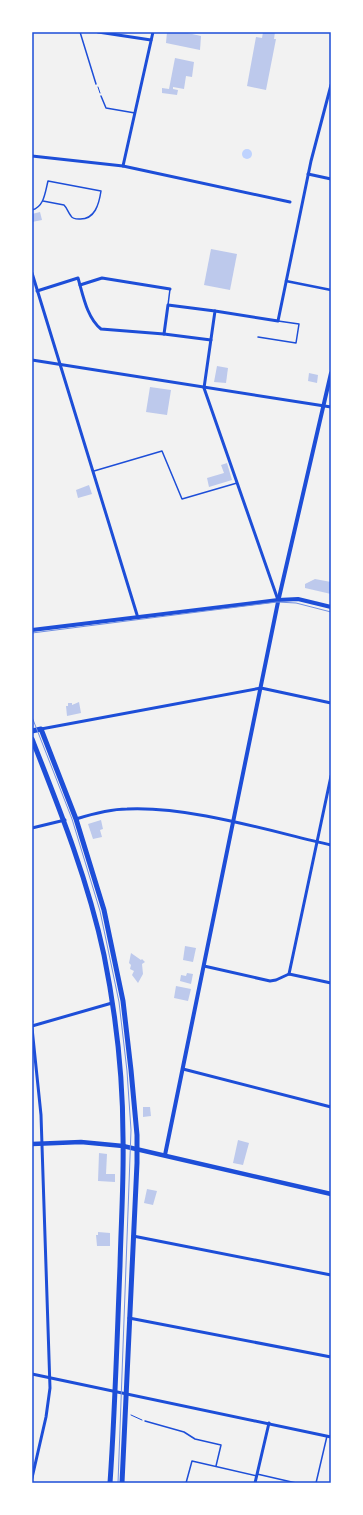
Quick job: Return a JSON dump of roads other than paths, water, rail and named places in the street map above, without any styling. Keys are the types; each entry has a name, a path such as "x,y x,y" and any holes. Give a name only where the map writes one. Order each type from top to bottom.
{"main road":[{"path":"32,731 41,729 76,819 89,858 114,949 129,1047 138,1149 122,1483"},
{"path":"32,739 65,820 94,912 112,1003 120,1071 123,1146 115,1391 110,1483"},
{"path":"32,1144 81,1142 123,1146 331,1194"}],"street":[{"path":"98,32 151,40"},
{"path":"123,166 153,32"},
{"path":"164,334 168,305 278,321 319,124 325,110 331,86"},
{"path":"32,156 123,166 290,202"},
{"path":"308,174 331,179"},
{"path":"32,273 138,618"},
{"path":"38,291 78,278 94,324 101,329 164,334 211,340"},
{"path":"80,286 102,278 170,289"},
{"path":"286,281 331,290"},
{"path":"215,312 204,388 278,600"},
{"path":"32,360 331,408"},
{"path":"165,1155 278,600 331,373"},
{"path":"32,630 278,600 298,599 331,606"},
{"path":"41,729 261,688 331,703"},
{"path":"289,974 331,776"},
{"path":"76,819 100,812 126,808 182,813 233,822 331,845"},
{"path":"32,828 65,820"},
{"path":"204,966 270,981 289,974 331,984"},
{"path":"32,1478 48,1407 49,1378 42,1143 39,1082 32,1027 112,1003"},
{"path":"183,1069 331,1107"},
{"path":"133,1236 331,1275"},
{"path":"129,1318 331,1357"},
{"path":"32,1374 329,1436"},
{"path":"256,1483 269,1423"}],"lane":[{"path":"80,32 96,84"},
{"path":"101,96 106,108 135,113"},
{"path":"32,210 38,209 43,201 48,181 101,192 99,202 94,213 83,219 77,219 71,216 64,205 43,201"},
{"path":"168,305 170,289"},
{"path":"258,337 296,343 299,324 278,321"},
{"path":"93,472 162,451 182,499 237,482"},
{"path":"145,1421 184,1432 194,1439 221,1445 216,1466"},
{"path":"316,1483 329,1436"},
{"path":"186,1483 192,1461 296,1483"}],"water":[{"path":"247,149 252,154 247,159 242,154"}],"tram line":[{"path":"32,633 277,602 296,603 331,612"},
{"path":"32,717 72,819 100,911 119,1002 127,1071 131,1130 118,1483"}]}
